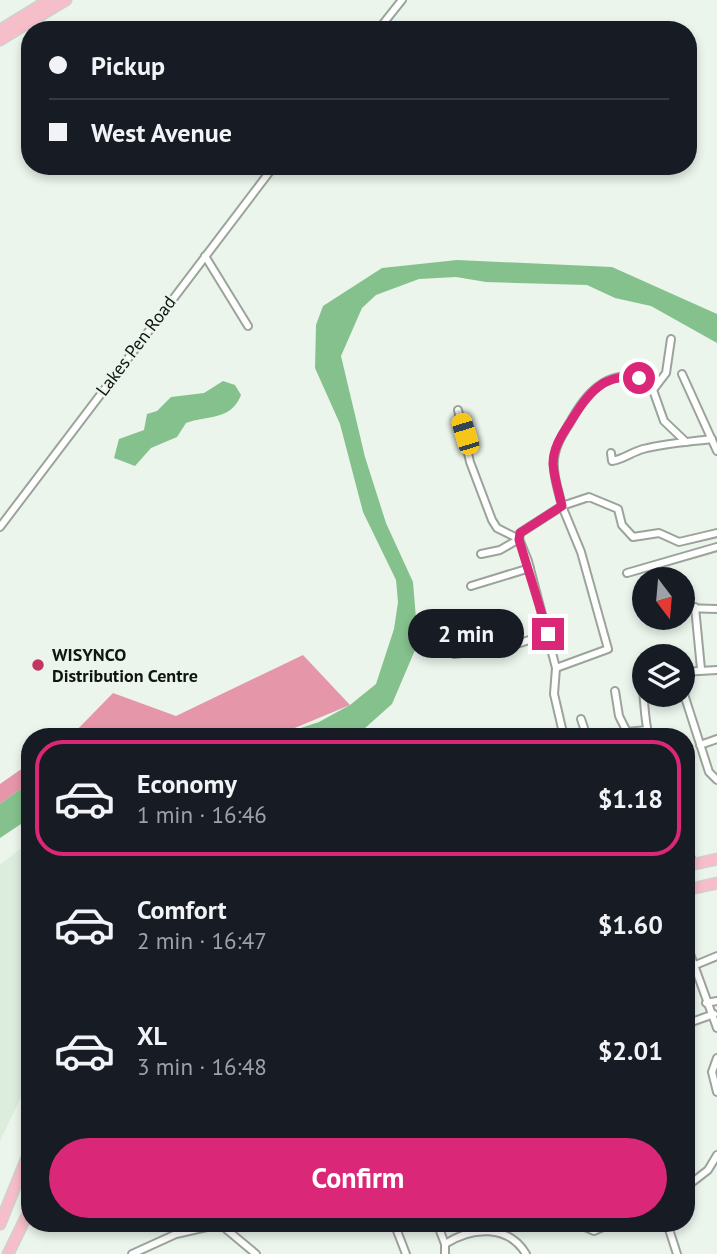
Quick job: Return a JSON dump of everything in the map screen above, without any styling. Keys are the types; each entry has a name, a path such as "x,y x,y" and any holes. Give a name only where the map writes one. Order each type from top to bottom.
{"highway":[{"path":"0,30 49,0"},
{"path":"31,21 66,0"},
{"path":"0,40 21,27"},
{"path":"695,864 717,859"},
{"path":"695,888 717,883"},
{"path":"0,1224 21,1172"},
{"path":"7,1254 21,1227"}],"street":[{"path":"385,21 402,0"},
{"name":"Lakes Pen Road","path":"0,527 267,175"},
{"path":"205,256 248,326"},
{"path":"653,390 666,373 671,339"},
{"path":"682,374 717,451"},
{"path":"556,668 608,649 581,552 562,506 553,465 559,439 584,398 609,380 624,376 639,378 653,390 664,421 687,442"},
{"path":"458,410 470,461 492,520 497,528 519,540"},
{"path":"611,453 612,461 639,450 712,439"},
{"path":"562,728 554,694 556,668 530,568 519,540 520,533 562,506 589,497 618,509 622,525 632,537 659,533 679,542 717,533"},
{"path":"481,554 500,550 519,540"},
{"path":"627,573 717,547"},
{"path":"471,586 530,568"},
{"path":"701,669 695,607 717,609"},
{"path":"454,654 495,650 548,634"},
{"path":"695,670 717,670"},
{"path":"615,691 619,716 625,728"},
{"path":"645,707 648,728"},
{"path":"688,707 695,728"},
{"path":"581,719 584,728"},
{"path":"695,729 709,772 717,780"},
{"path":"700,745 717,739"},
{"path":"695,964 717,956"},
{"path":"695,971 706,1003 714,1014 717,1028"},
{"path":"706,1003 717,1001"},
{"path":"695,1021 714,1014"},
{"path":"717,1058 712,1072 717,1092"},
{"path":"695,1180 708,1170 717,1155"},
{"path":"132,1254 185,1232"},
{"path":"230,1232 256,1254"},
{"path":"397,1232 406,1254"},
{"path":"440,1232 445,1244 444,1254"},
{"path":"445,1244 478,1232"},
{"path":"501,1232 517,1241 526,1254"},
{"path":"670,1232 677,1254"}],"shaded area":[{"path":"457,260 612,267 717,314 717,343 651,306 615,298 587,285 486,282 456,277 419,279 376,295 362,308 341,356 365,457 386,523 413,582 418,643 392,704 365,728 301,728 319,722 350,705 376,684 394,629 398,602 396,580 363,512 340,424 315,368 316,325 323,306 382,268"},
{"path":"223,381 235,385 241,395 231,409 218,416 186,423 177,437 151,448 135,466 114,458 119,439 144,430 147,414 157,411 171,397 204,393"},
{"path":"303,655 350,705 295,728 79,728 113,693 176,716"},
{"path":"21,769 21,789 0,804 0,784"},
{"path":"21,789 21,824 0,838 0,804"},
{"path":"21,848 21,1097 0,1141 0,865"}],"place":[{"name":"WISYNCO Distribution Centre","path":"38,665"}],"route":[{"path":"548,634 528,561 519,540 520,533 545,520 562,506 553,465 555,453 559,439 584,398 609,380 624,376 639,378"}]}
